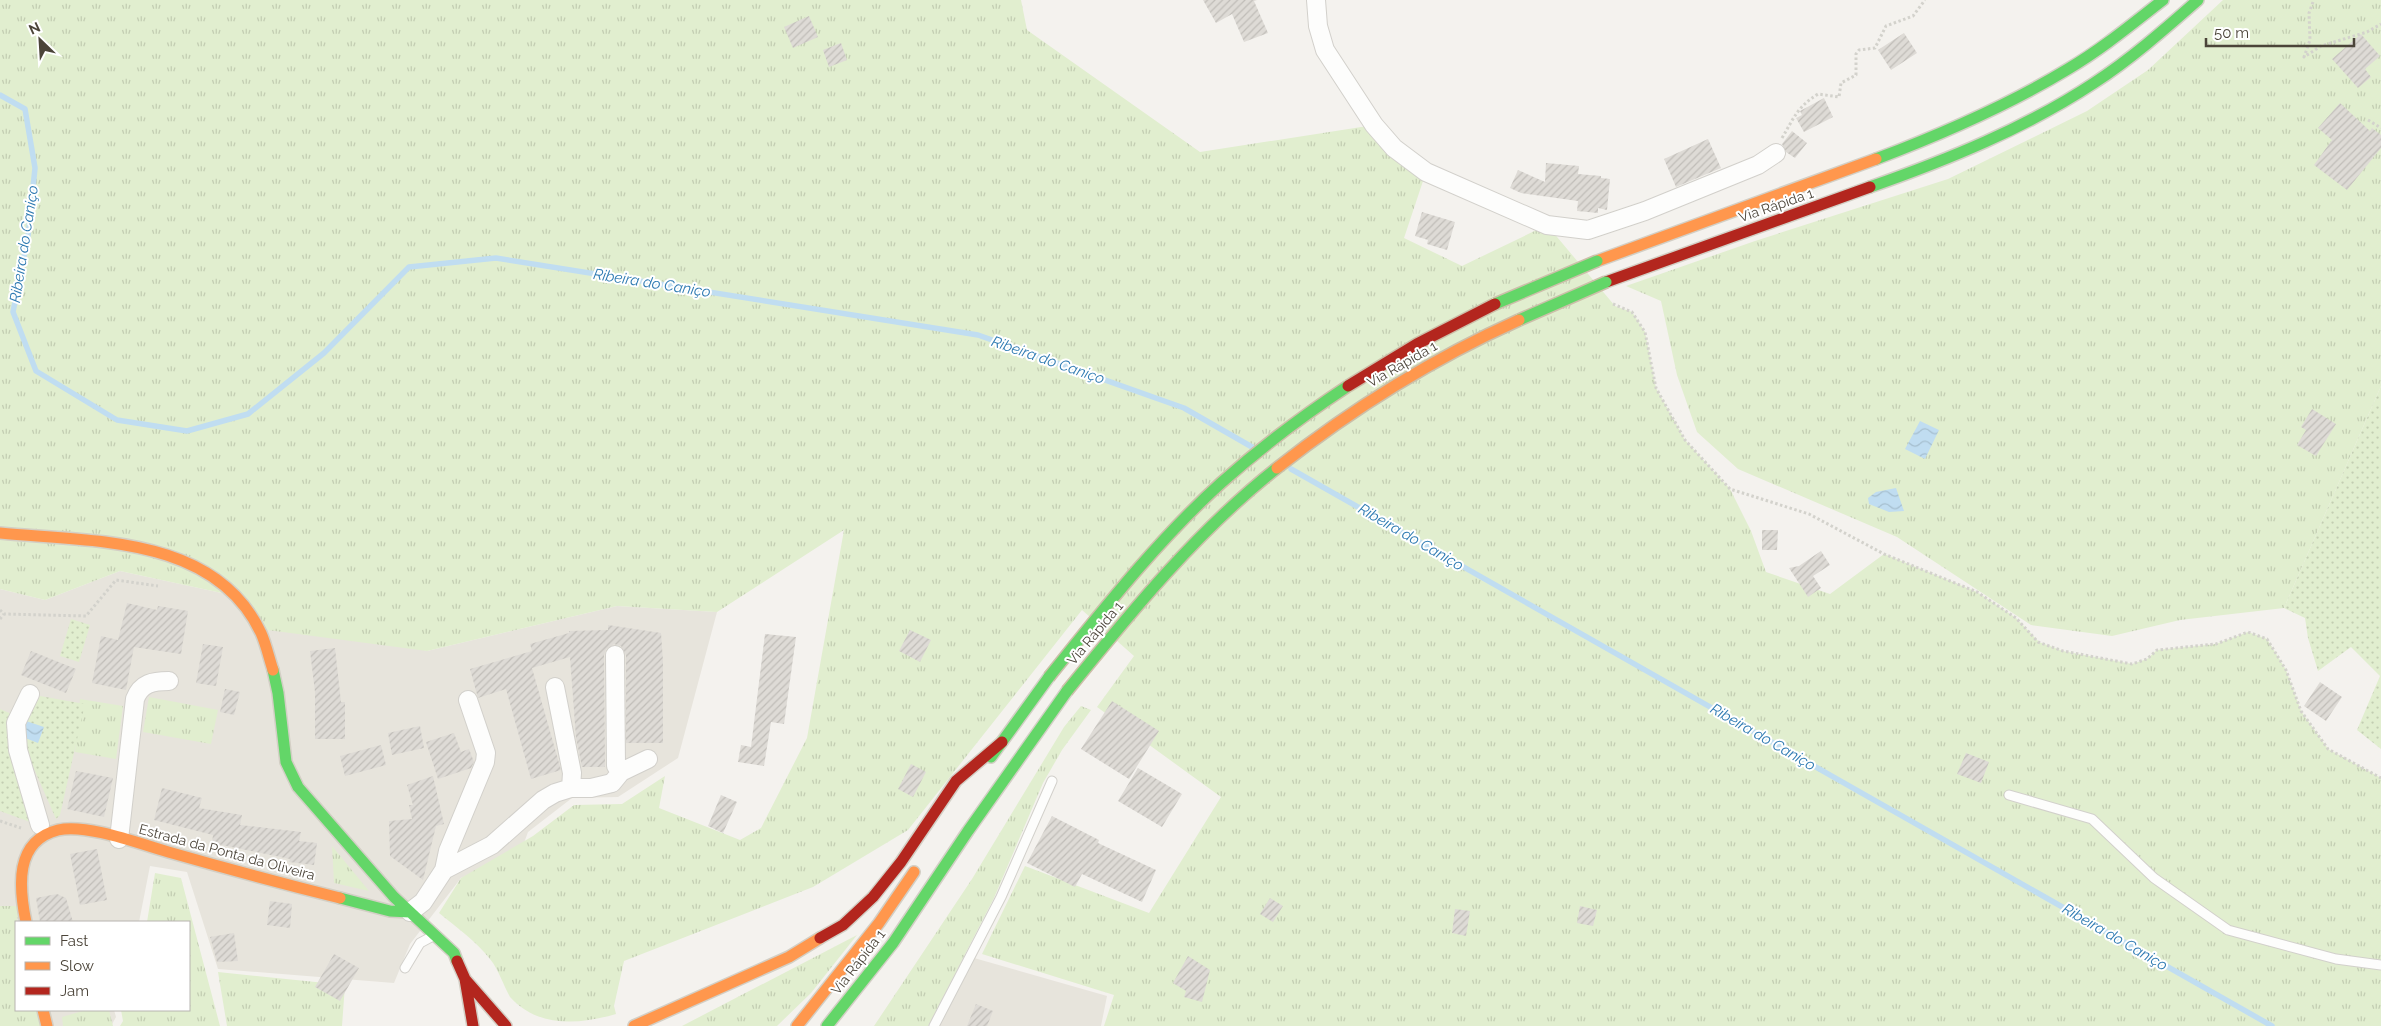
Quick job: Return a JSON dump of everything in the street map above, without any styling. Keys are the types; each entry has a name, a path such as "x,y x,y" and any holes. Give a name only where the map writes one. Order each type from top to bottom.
{"main road":[{"name":"Via Rápida 1","path":"975,781 1049,677 1104,608 1163,541 1212,491 1314,408 1370,370 1424,338 1547,280 1851,169 1989,114 2067,71 2107,45 2163,0"},
{"name":"Via Rápida 1","path":"827,1026 892,943 1067,691 1122,623 1226,512 1282,464 1326,430 1379,394 1437,360 1507,324 1606,282 1854,194 2002,134 2080,92 2108,74 2198,0"},
{"path":"0,532 136,546 175,557 192,564 221,583 240,601 261,633 278,693 286,762 298,787 394,897 454,953 465,979 473,1026"},
{"path":"634,1026 789,957 843,926 873,897 901,862 956,781 1002,742"},
{"name":"Estrada da Ponta da Oliveira","path":"26,921 20,883 20,868 36,841 58,830 72,828 352,902 390,911 410,912"},
{"path":"964,859 968,831"},
{"name":"Via Rápida 1","path":"797,1026 879,923 922,860"},
{"path":"465,979 506,1026"},
{"path":"43,1011 46,1026"}],"street":[{"path":"1316,0 1318,26 1325,50 1374,125 1394,148 1426,172 1547,224 1588,230 1671,200 1758,165 1776,153"},
{"path":"615,655 616,766 621,772"},
{"path":"119,839 135,699 139,690 147,684 169,681"},
{"path":"555,687 572,772 571,788"},
{"path":"30,694 16,723 18,750 40,825"},
{"path":"410,912 423,902 444,870 448,851 485,762 486,752 468,700"},
{"path":"444,870 492,845 543,800 571,788 591,788 612,783 621,772 648,760"}],"lane":[{"path":"934,1026 1001,897 1052,781"},
{"path":"2009,795 2092,819 2154,878 2228,930 2336,959 2381,965"},
{"path":"405,968 420,944 435,934"}],"path":[{"path":"1776,153 1776,146 1799,108 1818,94 1839,97 1841,84 1856,75 1856,54 1860,50 1875,48 1886,26 1913,16 1926,0"},
{"path":"2313,2 2309,13 2310,40 2304,57 2320,46 2367,32 2381,24"},
{"path":"2368,120 2381,128"},
{"path":"1608,299 1615,306 1632,312 1645,332 1656,388 1685,440 1730,489 1809,514 1884,554 1977,592 2016,618 2038,642 2063,651 2132,664 2147,659 2157,650 2216,644 2248,632 2267,639 2286,670 2301,711 2328,749 2381,778"},
{"path":"0,610 4,614 86,616 116,580 158,586"},
{"path":"0,619 4,614"},
{"path":"0,821 23,829"}],"shaded area":[{"path":"120,571 231,595 427,651 617,606 717,612 678,758 618,797 572,798 528,832 520,854 461,878 410,944 394,983 218,969 187,872 150,866 139,921 15,921 15,1011 114,1011 116,1017 111,1026 0,1026 0,589 45,600"},
{"path":"953,952 1107,996 1101,1026 917,1026"}],"green space":[{"path":"0,0 1021,0 1027,30 1200,152 1374,125 1426,172 1404,238 1462,266 1547,225 1615,306 1632,312 1645,332 1656,388 1685,440 1730,489 1751,531 1766,572 1830,594 1884,554 1977,592 2016,618 2039,642 2063,651 2132,664 2147,659 2157,650 2216,644 2248,632 2267,639 2286,670 2301,711 2328,749 2381,778 2381,1026 1104,1026 1114,995 982,954 1025,866 1149,913 1221,797 1097,707 1134,656 1082,610 908,830 813,887 624,961 614,1006 616,1014 571,1022 557,1021 532,1014 520,1007 510,997 496,968 479,946 439,913 461,878 533,836 574,805 622,804 665,776 659,808 740,840 761,828 807,738 844,530 717,612 617,606 427,651 260,629 231,595 120,571 45,600 0,589"},
{"path":"2223,0 2381,0 2381,386 2284,608 2180,620 2112,636 2031,625 1897,537 1738,469 1697,432 1677,375 1661,301 1626,286 1755,241 1948,179 2087,111 2148,70"},
{"path":"2381,386 2381,749 2357,730 2380,676 2351,647 2318,671 2308,638 2305,618 2284,608"},
{"path":"71,619 90,625 79,662 60,656"},
{"path":"40,696 85,704 60,815 56,819 24,746 21,729"},
{"path":"149,697 218,710 211,744 143,732"},
{"path":"80,699 123,706 116,759 75,752"},
{"path":"1081,706 1091,710 1062,750 1043,783 994,898 928,1026 874,1026 972,879 1064,727"},
{"path":"0,709 14,715 46,820 30,822 0,811"},
{"path":"332,846 369,891 334,883"},
{"path":"155,873 181,878 220,1026 120,1026 123,1021 121,1011 190,1011 190,921 147,921"},
{"path":"0,906 22,906 15,921 15,1011 39,1011 42,1026 0,1026"},
{"path":"857,935 811,993 777,1026 682,1026"},
{"path":"218,972 345,985 342,1026 227,1026"},
{"path":"83,1011 109,1011 113,1026 63,1026 62,1017"}],"water":[{"path":"1920,421 1939,430 1925,459 1905,449"},
{"path":"1896,488 1904,511 1889,512 1869,504 1868,498 1876,492"},
{"path":"20,719 44,727 38,743 15,734"}],"building":[{"path":"1203,0 1257,0 1254,1 1268,33 1244,42 1232,14 1216,23"},
{"path":"809,16 818,37 793,48 784,27"},
{"path":"1904,33 1917,53 1891,70 1878,50"},
{"path":"2361,34 2380,56 2365,69 2371,77 2358,88 2332,59"},
{"path":"841,43 847,60 829,67 823,50"},
{"path":"1824,98 1833,117 1804,132 1796,118 1802,115 1800,111"},
{"path":"2340,103 2370,131 2372,128 2381,135 2381,148 2347,190 2314,165 2332,140 2318,128"},
{"path":"1792,131 1807,143 1795,158 1786,152 1782,144"},
{"path":"1708,139 1721,168 1676,187 1664,159"},
{"path":"1546,163 1579,166 1578,174 1601,176 1601,178 1610,179 1607,210 1598,208 1598,213 1577,211 1578,201 1521,193 1510,188 1518,170 1545,182"},
{"path":"1422,212 1455,222 1447,250 1427,244 1428,240 1415,236"},
{"path":"2312,409 2336,424 2316,456 2297,445 2306,430 2301,427"},
{"path":"1762,530 1778,530 1777,550 1762,550"},
{"path":"1821,551 1830,565 1813,576 1821,588 1808,597 1789,568 1799,566"},
{"path":"127,603 157,610 158,606 188,611 181,654 134,647 126,690 92,683 101,636 118,640"},
{"path":"608,625 661,633 663,743 626,743 626,655 621,646 614,644 606,649 604,655 605,767 582,767 576,738 570,657 532,668 561,770 531,779 506,689 478,698 470,669 532,651 530,644 569,633 569,631 608,630"},
{"path":"910,630 931,640 920,662 899,651"},
{"path":"765,634 796,637 784,724 771,722 764,766 738,762 741,745 751,747"},
{"path":"203,644 223,647 216,686 196,683"},
{"path":"335,648 341,702 345,702 345,739 315,739 315,692 310,651"},
{"path":"31,651 76,669 66,693 21,675"},
{"path":"2320,682 2342,697 2326,721 2304,706"},
{"path":"225,689 240,692 234,715 220,712"},
{"path":"1112,701 1159,731 1129,779 1081,749"},
{"path":"420,726 424,748 392,755 388,733"},
{"path":"454,733 461,752 469,749 474,762 471,768 438,779 426,742"},
{"path":"381,745 386,765 345,776 340,756"},
{"path":"1966,753 1989,762 1981,783 1957,774"},
{"path":"911,764 926,772 913,797 898,789"},
{"path":"1138,768 1182,794 1162,827 1118,801"},
{"path":"76,771 113,778 104,817 67,809"},
{"path":"433,776 444,824 436,826 423,880 390,856 389,821 412,819 409,805 413,805 407,785"},
{"path":"162,788 202,798 199,808 242,815 240,825 301,832 299,841 317,843 314,865 289,862 290,859 212,843 213,835 154,820"},
{"path":"721,795 737,802 723,833 708,826"},
{"path":"1052,816 1099,840 1098,843 1156,870 1142,902 1082,874 1075,887 1027,863"},
{"path":"97,849 107,900 80,905 70,854"},
{"path":"57,894 66,898 73,921 40,921 36,898"},
{"path":"1270,898 1283,906 1273,922 1260,914"},
{"path":"270,901 292,904 290,928 267,925"},
{"path":"1580,906 1597,910 1593,926 1577,923"},
{"path":"1455,909 1470,911 1466,936 1452,933"},
{"path":"234,933 238,961 217,962 210,937"},
{"path":"334,954 359,968 340,1001 315,987"},
{"path":"1188,956 1210,970 1202,1002 1184,997 1186,991 1173,983"},
{"path":"976,1004 993,1011 987,1026 967,1026"}],"waterway":[{"name":"Ribeira do Caniço","path":"0,95 25,109 35,168 28,236 13,312 36,371 117,420 187,431 248,414 324,353 409,267 496,258 978,335 1184,408 1252,447"},
{"name":"Ribeira do Caniço","path":"1291,469 2272,1026"}],"traffic: fast":[{"path":"1876,159 1974,119 2022,95 2093,53 2163,0"},
{"path":"1870,187 1928,166 1985,142 2014,129 2068,99 2121,64 2198,0"},
{"path":"1495,304 1597,261"},
{"path":"1519,320 1606,282"},
{"path":"1049,677 1131,577 1197,505 1267,445 1348,386"},
{"path":"1067,691 1140,602 1192,545 1219,518 1277,468"},
{"path":"273,670 278,693 286,762 298,787 394,897 454,953 457,961"},
{"path":"991,757 1049,677"},
{"path":"827,1026 893,943 968,831 1067,691"},
{"path":"340,898 390,911 410,912"}],"traffic: slow":[{"path":"1597,261 1876,159"},
{"path":"1277,468 1334,425 1394,386 1455,351 1519,320"},
{"path":"0,533 110,543 147,550 182,561 214,577 240,601 261,633 273,670"},
{"path":"26,921 21,881 27,855 33,844 44,836 58,830 70,829 115,836 214,865 340,898"},
{"path":"797,1026 879,923 914,872"},
{"path":"634,1026 789,957 820,938"},
{"path":"43,1011 47,1026"}],"traffic: jam":[{"path":"1606,282 1870,187"},
{"path":"1348,386 1417,344 1495,304"},
{"path":"820,938 843,925 873,897 901,862 956,781 1002,742"},
{"path":"457,961 465,979 473,1026"},
{"path":"465,979 506,1026"}]}
